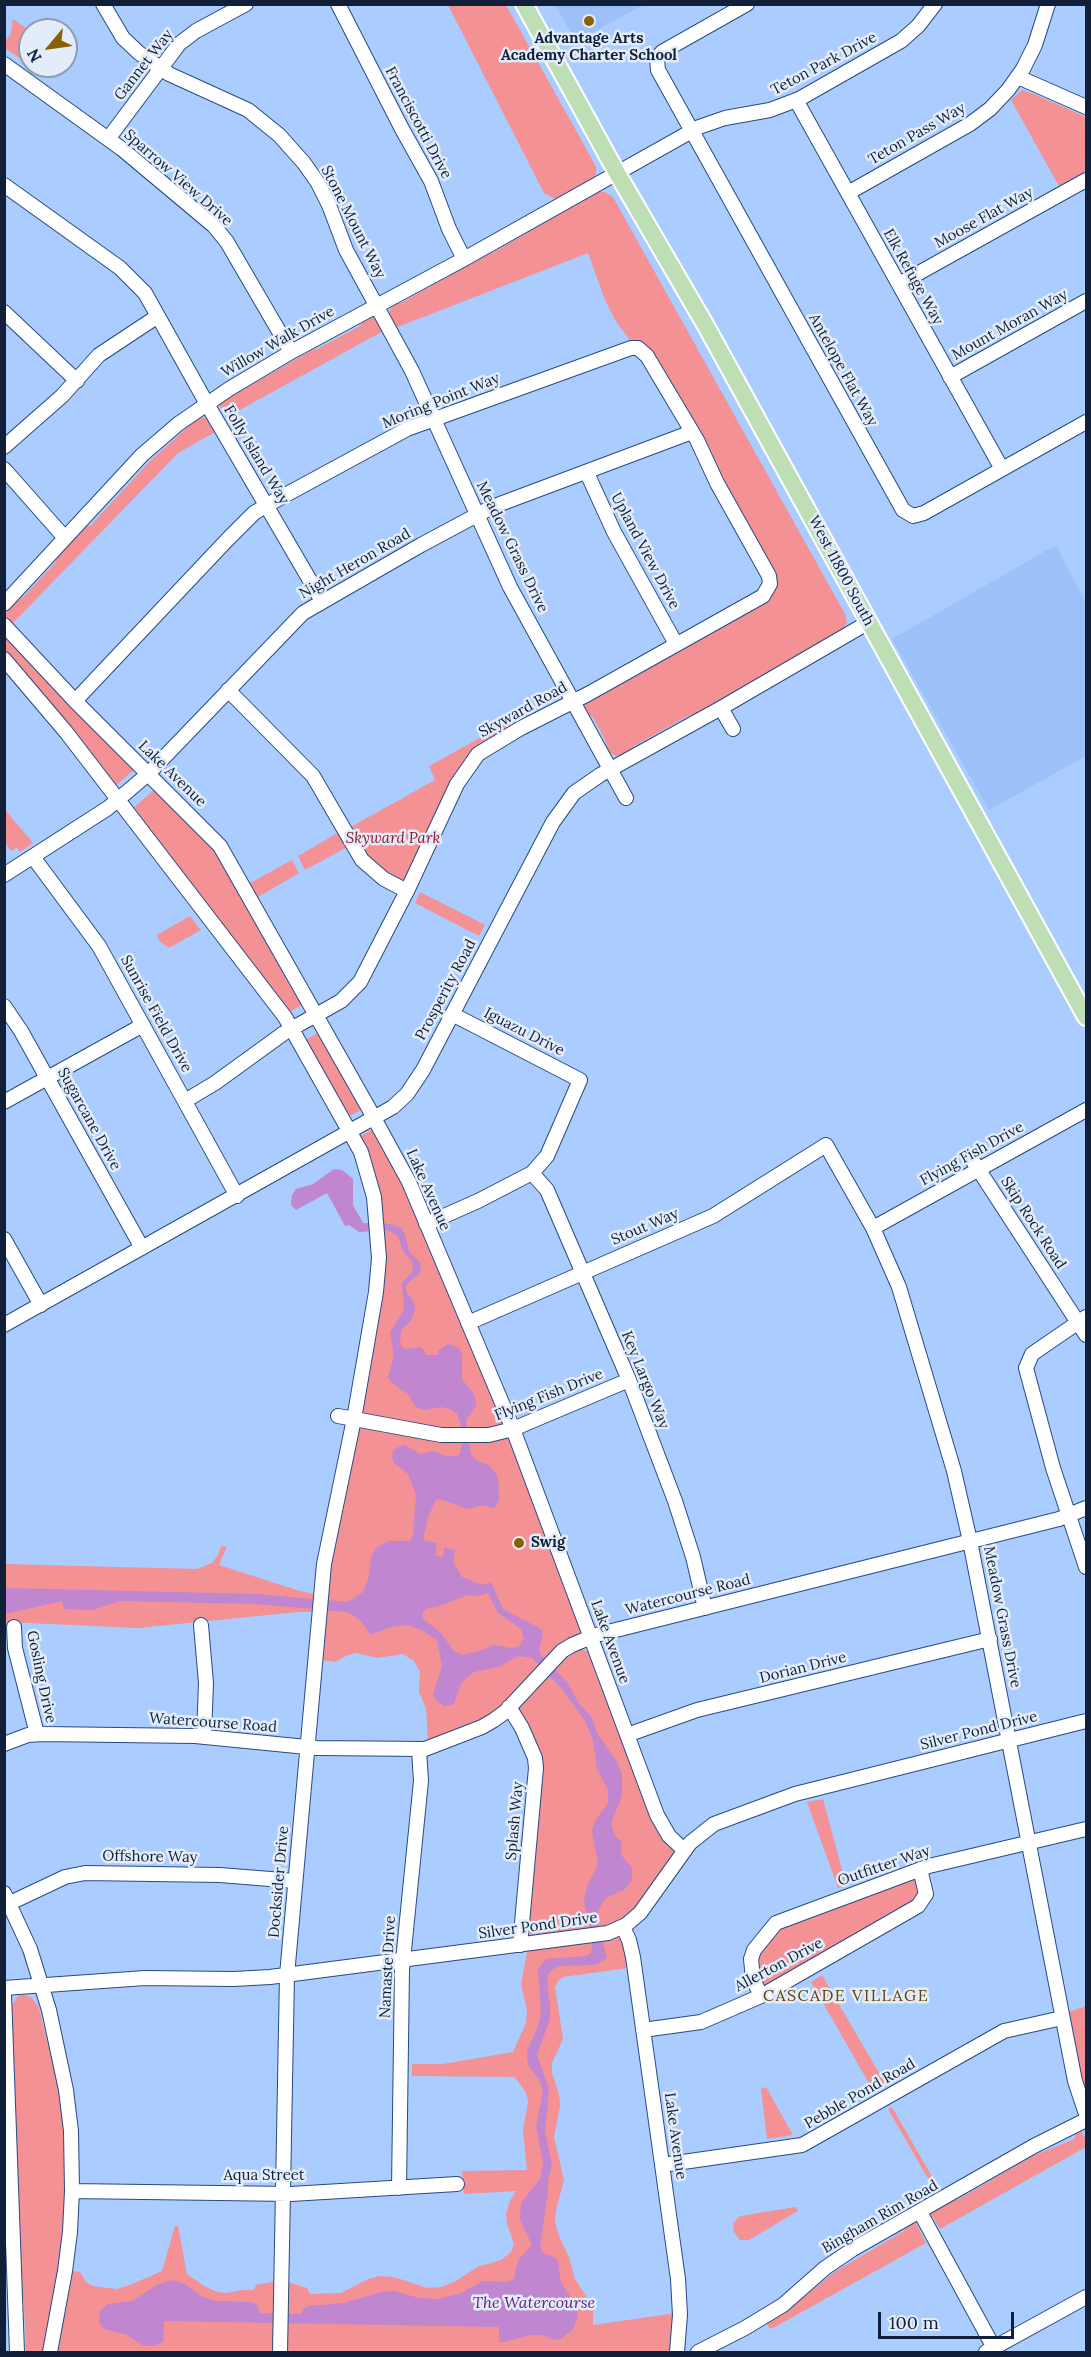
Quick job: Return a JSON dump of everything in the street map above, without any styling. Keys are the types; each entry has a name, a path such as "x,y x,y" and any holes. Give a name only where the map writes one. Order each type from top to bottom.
{"main road":[{"name":"West 11800 South","path":"524,4 617,173 712,336 1086,1017"}],"street":[{"name":"Stone Mount Way","path":"103,4 123,38 161,68 248,110 279,135 318,183 346,250 377,305"},
{"name":"Gannet Way","path":"108,139 186,38 228,8 246,4"},
{"name":"Franciscotti Drive","path":"338,4 431,181 449,229 464,259"},
{"name":"Antelope Flat Way","path":"747,4 665,50 657,59 658,70 903,510 910,515 921,515 1086,422"},
{"name":"Teton Park Drive","path":"617,173 715,120 770,110 796,100 900,41 918,26 935,4"},
{"name":"Teton Pass Way","path":"848,193 970,124 999,100 1018,77 1035,45 1048,4"},
{"name":"Sparrow View Drive","path":"4,64 108,139 219,231 291,352"},
{"path":"1018,77 1086,107"},
{"name":"Elk Refuge Way","path":"796,100 1002,469"},
{"name":"Willow Walk Drive","path":"4,604 153,445 207,404 291,352 617,173"},
{"name":"Moose Flat Way","path":"898,284 1086,180"},
{"name":"Folly Island Way","path":"4,185 120,268 145,293 322,601"},
{"name":"Mount Moran Way","path":"950,377 1086,301"},
{"name":"Meadow Grass Drive","path":"377,305 412,371 510,587 626,798"},
{"path":"4,312 77,381"},
{"path":"4,447 77,381 99,355 159,316"},
{"name":"Moring Point Way","path":"75,701 254,513 400,432 623,350 635,348 643,351 647,356 692,432 717,483 767,571 770,584"},
{"name":"Night Heron Road","path":"4,875 108,808 148,774 303,613 478,514 692,432"},
{"path":"4,469 65,538"},
{"name":"Upland View Drive","path":"587,473 614,532 675,644"},
{"name":"Skyward Road","path":"185,1101 215,1083 291,1029 341,1001 360,982 407,891 457,783 470,762 488,747 763,596 770,584"},
{"name":"Prosperity Road","path":"4,1325 375,1119 400,1101 413,1087 559,812 579,789 868,622"},
{"name":"Lake Avenue","path":"4,625 75,701 220,846 404,1171 513,1429 661,1822 673,1841 684,1851"},
{"path":"4,659 66,732 291,1029 350,1132 367,1167 376,1212 378,1239 376,1292 354,1419"},
{"path":"228,690 313,776 362,860 376,874 407,891"},
{"path":"722,708 733,729"},
{"name":"Sunrise Field Drive","path":"33,857 95,939 237,1196"},
{"name":"Sugarcane Drive","path":"4,1006 21,1031 142,1248"},
{"name":"Iguazu Drive","path":"452,1014 580,1080 547,1156 532,1173"},
{"path":"4,1101 143,1025"},
{"name":"Flying Fish Drive","path":"873,1228 975,1164 1086,1110"},
{"name":"Meadow Grass Drive","path":"826,1144 873,1228 907,1311 954,1471 990,1639 1074,2081 1086,2114"},
{"name":"Stout Way","path":"468,1323 713,1216 826,1144"},
{"name":"Skip Rock Road","path":"975,1164 1082,1320 1086,1335"},
{"path":"426,1224 478,1202 532,1173"},
{"name":"Key Largo Way","path":"532,1173 547,1190 629,1380 675,1501 693,1557 705,1608"},
{"path":"4,1239 41,1305"},
{"path":"1082,1320 1032,1353 1026,1368 1046,1443 1086,1567"},
{"name":"Flying Fish Drive","path":"338,1416 452,1436 489,1435 513,1429 629,1380"},
{"name":"Docksider Drive","path":"280,2351 287,1975 323,1572 354,1419"},
{"name":"Watercourse Road","path":"4,1744 37,1734 204,1736 308,1747 419,1750 441,1744 482,1727 509,1707 567,1648 591,1637 1070,1516 1086,1508"},
{"path":"201,1625 206,1683 204,1736"},
{"name":"Gosling Drive","path":"14,1627 15,1648 37,1734"},
{"name":"Dorian Drive","path":"627,1735 705,1708 990,1639"},
{"name":"Splash Way","path":"509,1707 522,1728 535,1758 536,1768 520,1945"},
{"name":"Silver Pond Drive","path":"4,1988 145,1978 234,1979 287,1975 608,1933 623,1927 646,1905 684,1851 699,1834 714,1824 786,1797 1086,1721"},
{"name":"Namaste Drive","path":"399,2188 404,1960 421,1781 419,1750"},
{"name":"Outfitter Way","path":"760,1996 753,1979 751,1959 754,1950 772,1926 779,1921 920,1869 1086,1829"},
{"name":"Allerton Drive","path":"643,2030 696,2023 760,1996 918,1906 926,1894 920,1869"},
{"name":"Offshore Way","path":"7,1898 65,1877 86,1873 220,1875 295,1881"},
{"path":"7,1898 30,1949 49,2010 66,2090 70,2131 72,2191 65,2271 50,2352"},
{"name":"Lake Avenue","path":"623,1927 631,1947 679,2297 677,2352"},
{"path":"4,1994 17,2352"},
{"name":"Pebble Pond Road","path":"662,2165 802,2145 1004,2031 1062,2018"},
{"name":"Bingham Rim Road","path":"698,2352 783,2305 834,2261 1034,2146 1086,2120"},
{"name":"Aqua Street","path":"72,2191 283,2194 457,2184"},
{"path":"920,2212 990,2350 1086,2297"}],"shaded area":[{"name":"Advantage Arts Academy Charter School","path":"555,5 643,5 576,42"},
{"path":"1056,545 1086,603 1086,756 989,810 892,639"}],"green space":[{"path":"448,5 506,5 596,167 596,175 592,180 556,199 544,193"},
{"path":"13,19 18,23 18,57 5,48 5,42 11,33"},
{"path":"1022,90 1086,117 1086,174 1060,188 1011,100"},
{"path":"599,192 605,192 613,197 845,614 847,622 843,630 797,655 777,670 697,714 688,716 619,757 608,752 606,742 593,717 587,714 584,703 774,590 707,445 651,351 644,344 631,342 615,320 588,253 395,328 389,313 393,304 403,302 443,279 449,273 485,253 492,253 538,224"},
{"path":"370,317 375,317 385,330 227,417 219,404 312,350 360,326"},
{"path":"199,417 211,421 217,431 178,453 10,626 6,620 9,608 24,596 55,563 56,558 85,527 91,525 150,461"},
{"path":"4,634 136,768 113,788 5,655"},
{"name":"Skyward Park","path":"513,720 514,725 486,740 466,757 405,879 399,880 387,874 368,856 349,828 435,780 429,766"},
{"path":"156,788 209,840 305,1003 286,1014 130,811"},
{"path":"6,811 33,843 20,852 17,848 11,851 5,842"},
{"path":"341,831 349,846 305,870 298,856"},
{"path":"292,860 299,873 258,897 250,883"},
{"path":"420,892 485,925 479,936 415,903"},
{"path":"190,916 201,930 169,948 160,942 157,935"},
{"path":"321,1031 364,1108 346,1118 303,1041"},
{"path":"373,1129 396,1164 504,1421 498,1429 451,1431 365,1416 361,1411 381,1276 359,1137"},
{"path":"363,1427 506,1437 512,1440 582,1631 492,1715 428,1742 426,1708 419,1692 420,1672 414,1661 403,1654 377,1658 357,1653 335,1662 322,1660 324,1612 298,1612 138,1628 5,1622 5,1564 197,1569 212,1563 221,1546 227,1547 219,1565 300,1591 325,1596 358,1430"},
{"path":"582,1649 591,1653 675,1853 648,1897 621,1921 606,1928 532,1936 528,1932 541,1785 519,1708 562,1662 576,1650"},
{"path":"823,1799 846,1885 838,1888 807,1802"},
{"path":"912,1878 917,1880 920,1899 770,1985 763,1985 759,1979 757,1957 779,1928"},
{"path":"615,1936 624,1940 628,1968 563,1977 555,1987 563,2039 552,2063 552,2073 559,2094 560,2106 554,2137 564,2180 555,2222 575,2279 593,2307 593,2325 676,2313 671,2349 666,2352 285,2352 288,2282 307,2288 310,2294 341,2293 368,2279 380,2276 394,2277 427,2288 441,2287 456,2281 477,2267 501,2260 511,2252 514,2244 506,2213 516,2191 464,2194 462,2171 527,2170 523,2131 528,2101 526,2093 515,2077 412,2076 412,2064 443,2064 513,2052 526,2023 527,2010 521,1984 528,1947"},
{"path":"822,1975 886,2085 874,2092 811,1982"},
{"path":"19,1995 32,1998 39,2008 64,2119 67,2169 62,2252 44,2352 26,2352 24,2305 19,2269 11,2006"},
{"path":"1086,2006 1086,2104 1066,2013"},
{"path":"766,2087 793,2135 767,2139 761,2089"},
{"path":"892,2107 938,2187 934,2189 888,2109"},
{"path":"1082,2132 1086,2139 1086,2147 940,2229 933,2217 930,2217 933,2211 959,2199 1033,2156 1074,2139 1076,2134"},
{"path":"796,2207 798,2211 749,2240 740,2240 734,2232 733,2223 740,2216"},
{"path":"916,2223 926,2243 773,2328 769,2328 766,2321 785,2312 836,2271 904,2231 906,2226"},
{"path":"175,2226 178,2226 187,2274 204,2286 217,2292 227,2293 254,2290 256,2285 276,2281 276,2352 55,2352 59,2345 73,2271 80,2272 86,2282 93,2286 116,2289 162,2271"}],"water":[{"name":"The Watercourse","path":"334,1169 342,1170 353,1179 353,1205 363,1223 391,1224 401,1228 405,1234 409,1252 420,1262 421,1269 419,1274 406,1285 406,1291 414,1302 415,1310 411,1321 401,1330 400,1344 404,1349 420,1347 426,1355 438,1355 438,1351 448,1344 459,1348 462,1355 462,1379 476,1400 476,1406 466,1420 470,1452 474,1459 490,1466 498,1477 499,1500 495,1507 483,1505 468,1509 440,1499 436,1500 428,1517 423,1540 437,1543 435,1556 443,1557 444,1548 455,1550 453,1562 462,1577 482,1585 491,1582 503,1609 541,1629 543,1634 540,1654 567,1682 580,1705 591,1716 597,1733 617,1762 622,1774 622,1796 612,1820 612,1828 615,1836 622,1842 621,1855 632,1868 632,1880 625,1889 606,1898 598,1910 597,1919 607,1958 595,1965 560,1966 548,1975 550,2019 537,2055 549,2089 545,2130 552,2166 548,2180 540,2248 545,2254 558,2261 561,2283 575,2303 578,2316 573,2329 561,2339 553,2340 542,2335 531,2335 499,2342 499,2327 164,2321 163,2342 154,2346 144,2346 127,2335 104,2329 99,2322 100,2311 108,2304 132,2301 157,2285 171,2280 185,2284 201,2296 215,2301 253,2302 258,2306 260,2313 301,2314 303,2309 309,2306 343,2303 382,2292 394,2291 419,2298 438,2299 459,2294 483,2281 508,2282 514,2279 518,2260 532,2245 520,2220 521,2203 540,2179 543,2162 536,2127 543,2090 540,2081 529,2067 527,2059 527,2051 538,2026 541,2012 538,1969 546,1959 587,1956 591,1952 591,1931 584,1902 587,1887 598,1864 592,1831 595,1821 608,1803 608,1790 597,1769 593,1740 585,1721 562,1689 532,1658 519,1656 498,1667 474,1672 461,1683 454,1704 444,1706 433,1694 442,1666 437,1640 408,1625 391,1627 371,1635 360,1620 347,1612 256,1604 120,1601 93,1610 64,1609 62,1601 5,1614 5,1588 257,1594 348,1602 363,1592 369,1576 371,1557 376,1548 389,1541 410,1541 413,1534 416,1495 408,1474 394,1463 393,1451 405,1445 420,1454 434,1451 446,1456 456,1456 460,1454 461,1425 457,1414 452,1410 441,1407 425,1410 416,1407 408,1394 392,1383 388,1377 394,1356 390,1332 404,1310 402,1283 413,1268 412,1262 403,1251 398,1236 388,1230 359,1232 349,1225 345,1226 327,1193 296,1210 291,1205 292,1195 296,1189 313,1184","holes":["488,1593 498,1613 521,1629 524,1639 518,1647 493,1645 462,1655 454,1651 440,1632 423,1619 423,1612 428,1608 440,1606 468,1595 478,1596"]}],"place":[{"name":"Advantage Arts Academy Charter School","path":"589,21"},
{"name":"Swig","path":"519,1543"}],"district":[{"name":"CASCADE VILLAGE","path":"846,1996"}]}
